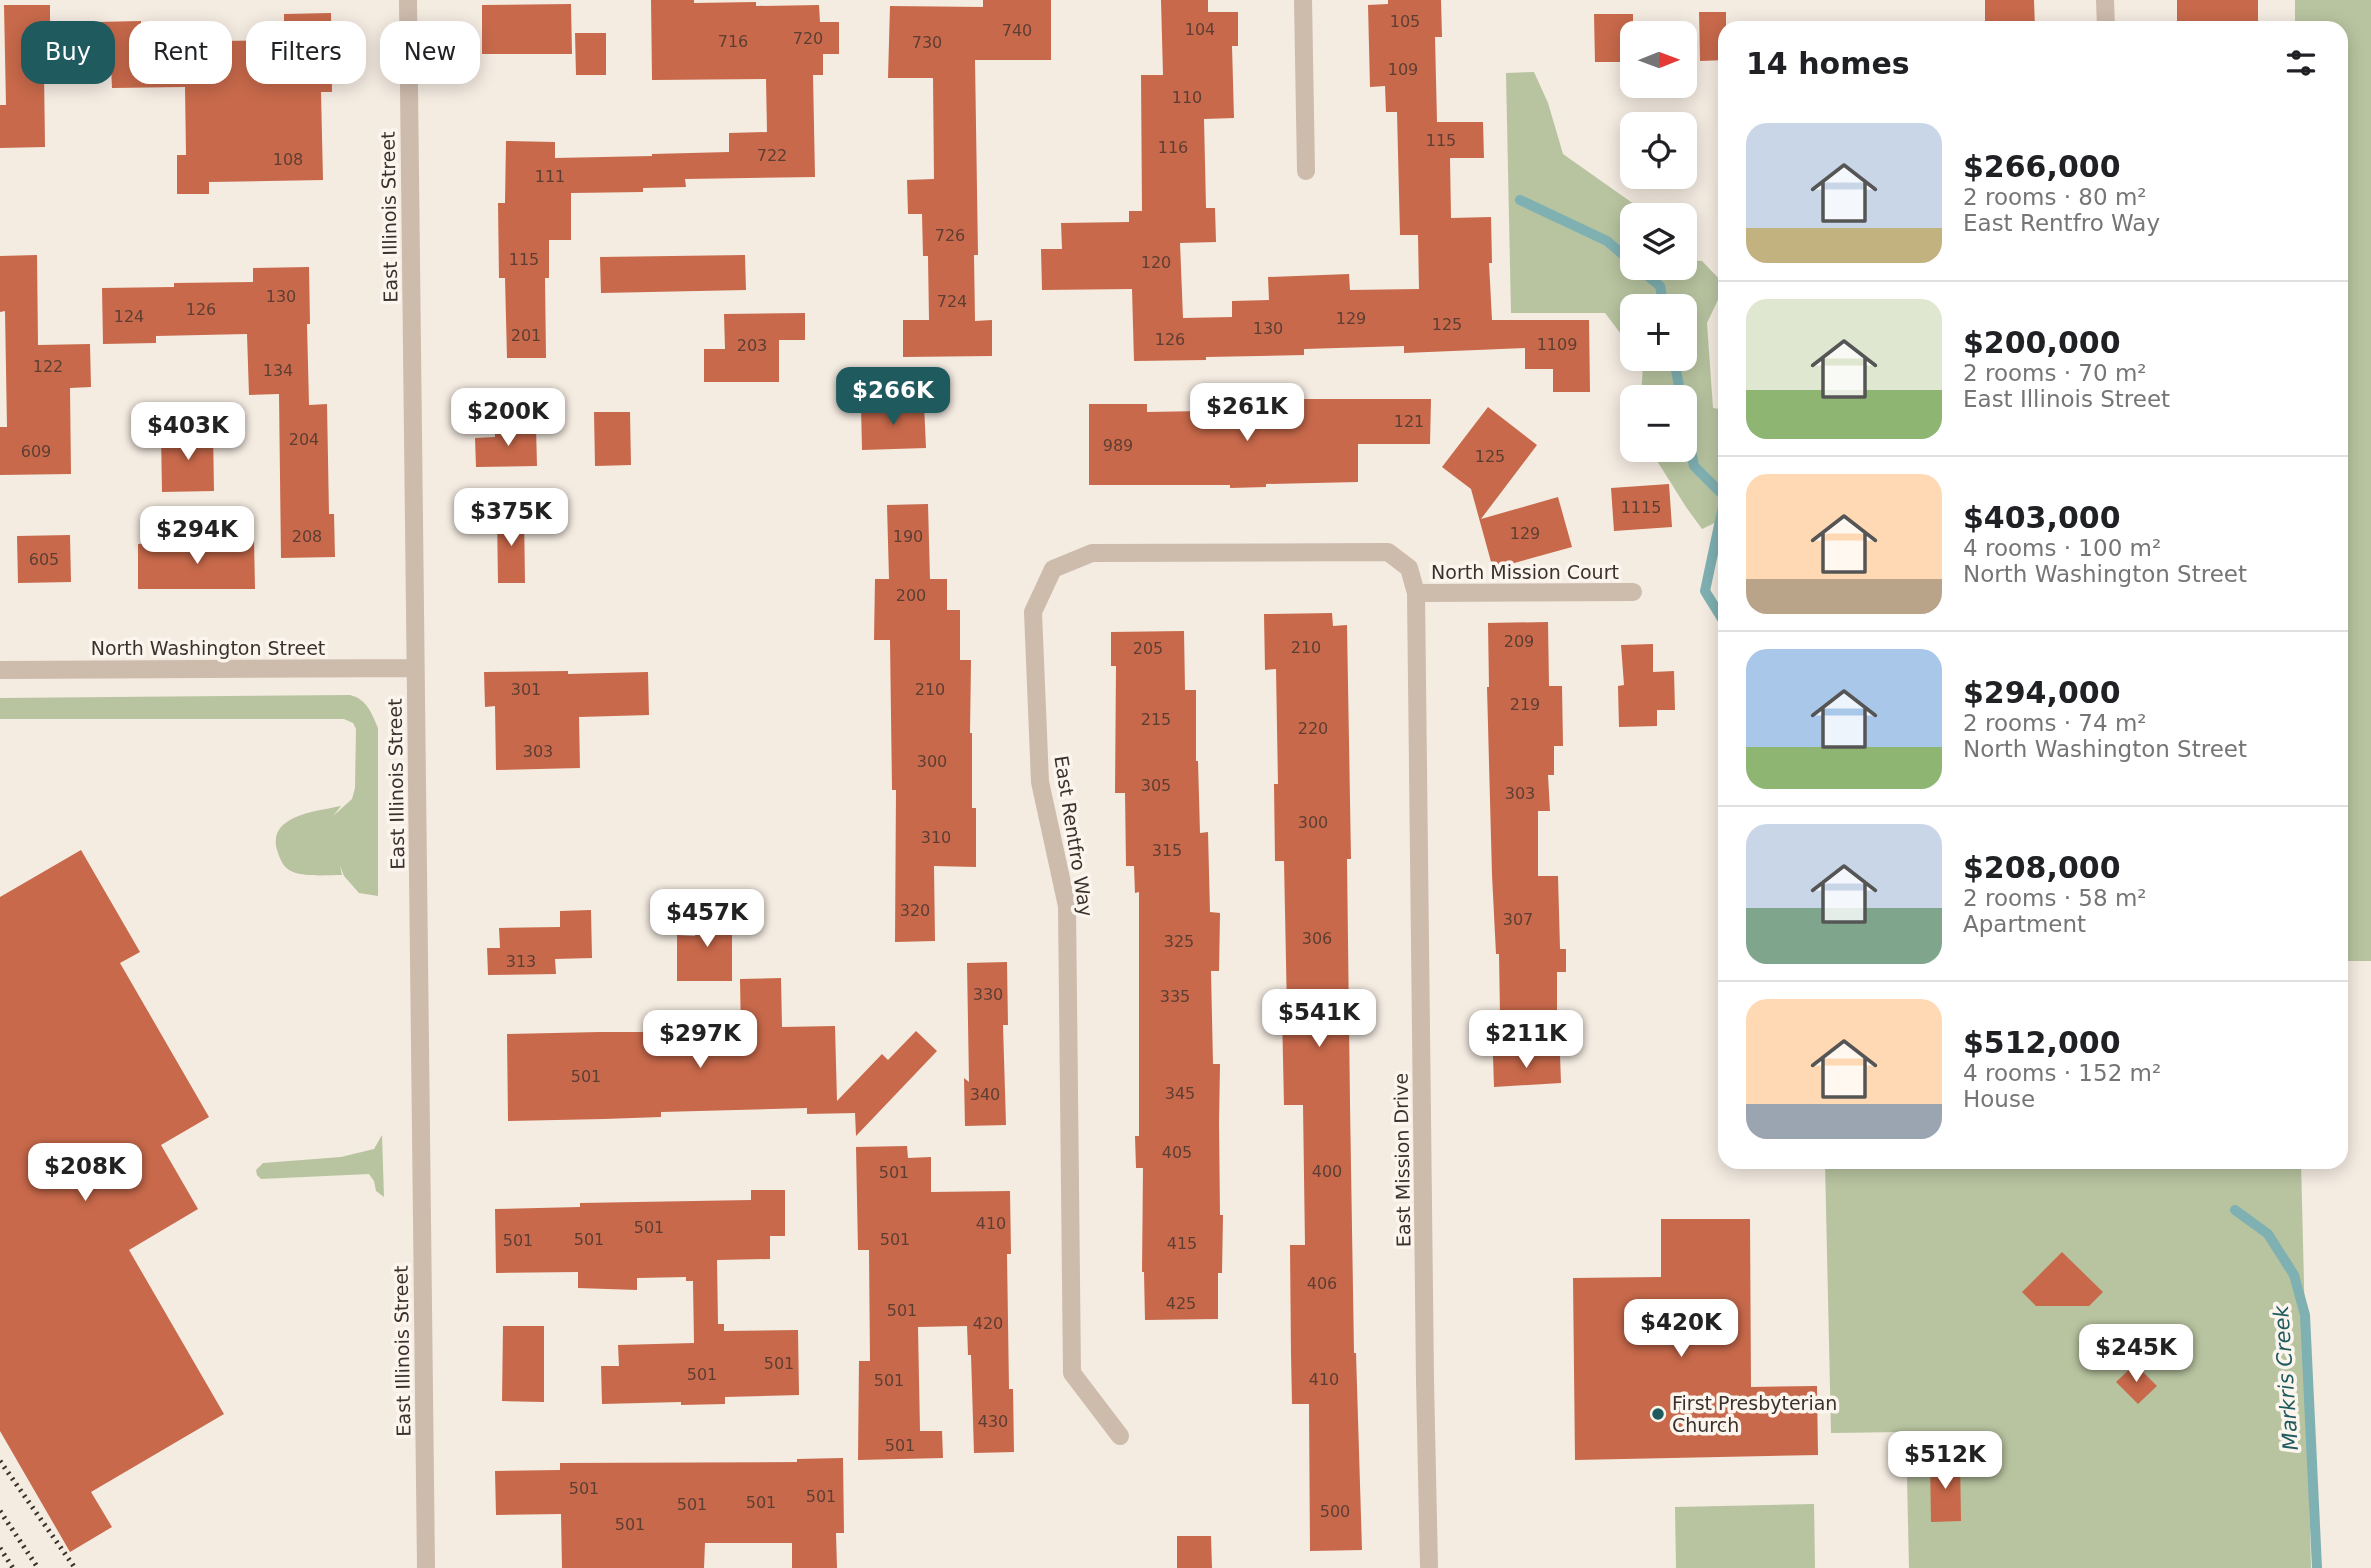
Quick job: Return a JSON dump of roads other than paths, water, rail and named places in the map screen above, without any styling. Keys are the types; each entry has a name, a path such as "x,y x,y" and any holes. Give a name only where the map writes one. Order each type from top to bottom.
{"street":[{"name":"East Illinois Street","path":"408,0 426,1568"},
{"path":"1303,0 1306,171"},
{"path":"2105,0 2106,21"},
{"name":"East Mission Drive","path":"1388,552 1409,568 1416,593 1425,1380 1430,1568"},
{"name":"East Rentfro Way","path":"1119,1436 1072,1374 1066,906 1040,782 1033,612 1053,569 1092,553 1388,552"},
{"name":"North Mission Court","path":"1416,593 1633,592"},
{"name":"North Washington Street","path":"0,670 415,668"}],"waterway":[{"name":"Markris Creek","path":"1520,200 1607,241 1620,252"},
{"name":"Markris Creek","path":"1653,280 1660,286 1662,294"},
{"name":"Markris Creek","path":"1676,371 1679,385"},
{"name":"Markris Creek","path":"1693,462 1718,490"},
{"name":"Markris Creek","path":"1718,530 1705,591 1718,612"},
{"name":"Markris Creek","path":"2235,1210 2268,1234 2294,1275 2305,1315 2317,1568"}],"railway":[{"path":"0,1461 75,1568"},
{"path":"0,1511 38,1568"},
{"path":"0,1548 13,1568"}],"place":[{"name":"First Presbyterian Church","path":"1658,1414"}]}
